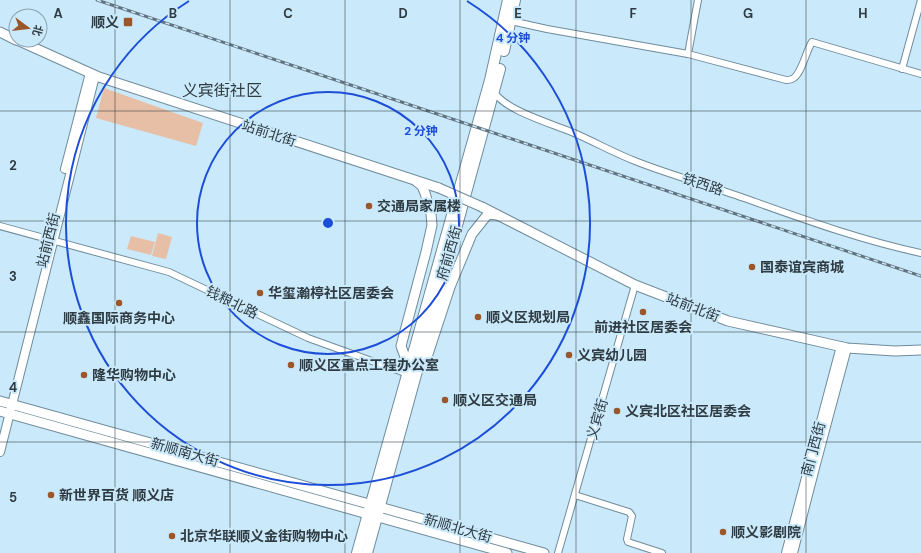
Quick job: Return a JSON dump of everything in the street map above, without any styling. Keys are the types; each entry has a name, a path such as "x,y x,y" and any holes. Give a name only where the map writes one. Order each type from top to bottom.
{"main road":[{"name":"府前西街","path":"374,510 490,80 508,0"},
{"name":"府前西街","path":"411,371 494,92 515,0"},
{"name":"站前北街","path":"34,48 95,75 439,188 482,207 635,285 728,321 844,347 894,351 921,350"},
{"path":"411,179 422,186 425,192 431,214 432,225 401,346 411,371 428,354 450,287 472,234 488,214 497,215"},
{"name":"新顺南大街","path":"7,408 374,510"},
{"path":"357,553 374,510"},
{"path":"366,553 374,510"},
{"name":"新顺北大街","path":"374,510 507,553"},
{"name":"新顺北大街","path":"374,510 544,553"}],"street":[{"path":"688,54 698,0"},
{"path":"902,69 921,0"},
{"path":"511,21 547,29 688,54 786,80 793,79 798,74 808,48 812,42 921,74"},
{"name":"站前西街","path":"7,408 95,75"},
{"name":"铁西路","path":"494,92 500,99 513,108 574,133 635,161 830,228 889,246 921,253"},
{"name":"钱粮北路","path":"0,226 170,272 308,338 411,371"},
{"name":"义宾街","path":"558,553 635,285"},
{"name":"南门西街","path":"786,553 844,347"},
{"name":"南门西街","path":"793,553 844,347"},
{"path":"0,434 7,408"},
{"path":"0,452 7,408"},
{"path":"575,495 630,512 632,516 627,539 628,542 662,553"}],"shaded area":[{"path":"104,88 203,123 196,146 96,118"},
{"path":"158,233 172,237 166,259 152,256"},
{"path":"131,236 155,242 151,255 127,249"}],"railway":[{"path":"97,0 921,276"}],"place":[{"name":"顺义","path":"128,22"},
{"name":"交通局家属楼","path":"369,206"},
{"name":"国泰谊宾商城","path":"752,267"},
{"name":"华玺瀚楟社区居委会","path":"260,293"},
{"name":"顺鑫国际商务中心","path":"119,303"},
{"name":"前进社区居委会","path":"643,312"},
{"name":"顺义区规划局","path":"478,317"},
{"name":"义宾幼儿园","path":"569,355"},
{"name":"顺义区重点工程办公室","path":"291,365"},
{"name":"隆华购物中心","path":"84,375"},
{"name":"顺义区交通局","path":"445,400"},
{"name":"义宾北区社区居委会","path":"617,411"},
{"name":"新世界百货 顺义店","path":"51,495"},
{"name":"顺义影剧院","path":"723,532"},
{"name":"北京华联顺义金街购物中心","path":"172,536"}],"district":[{"name":"义宾街社区","path":"222,90"}]}
